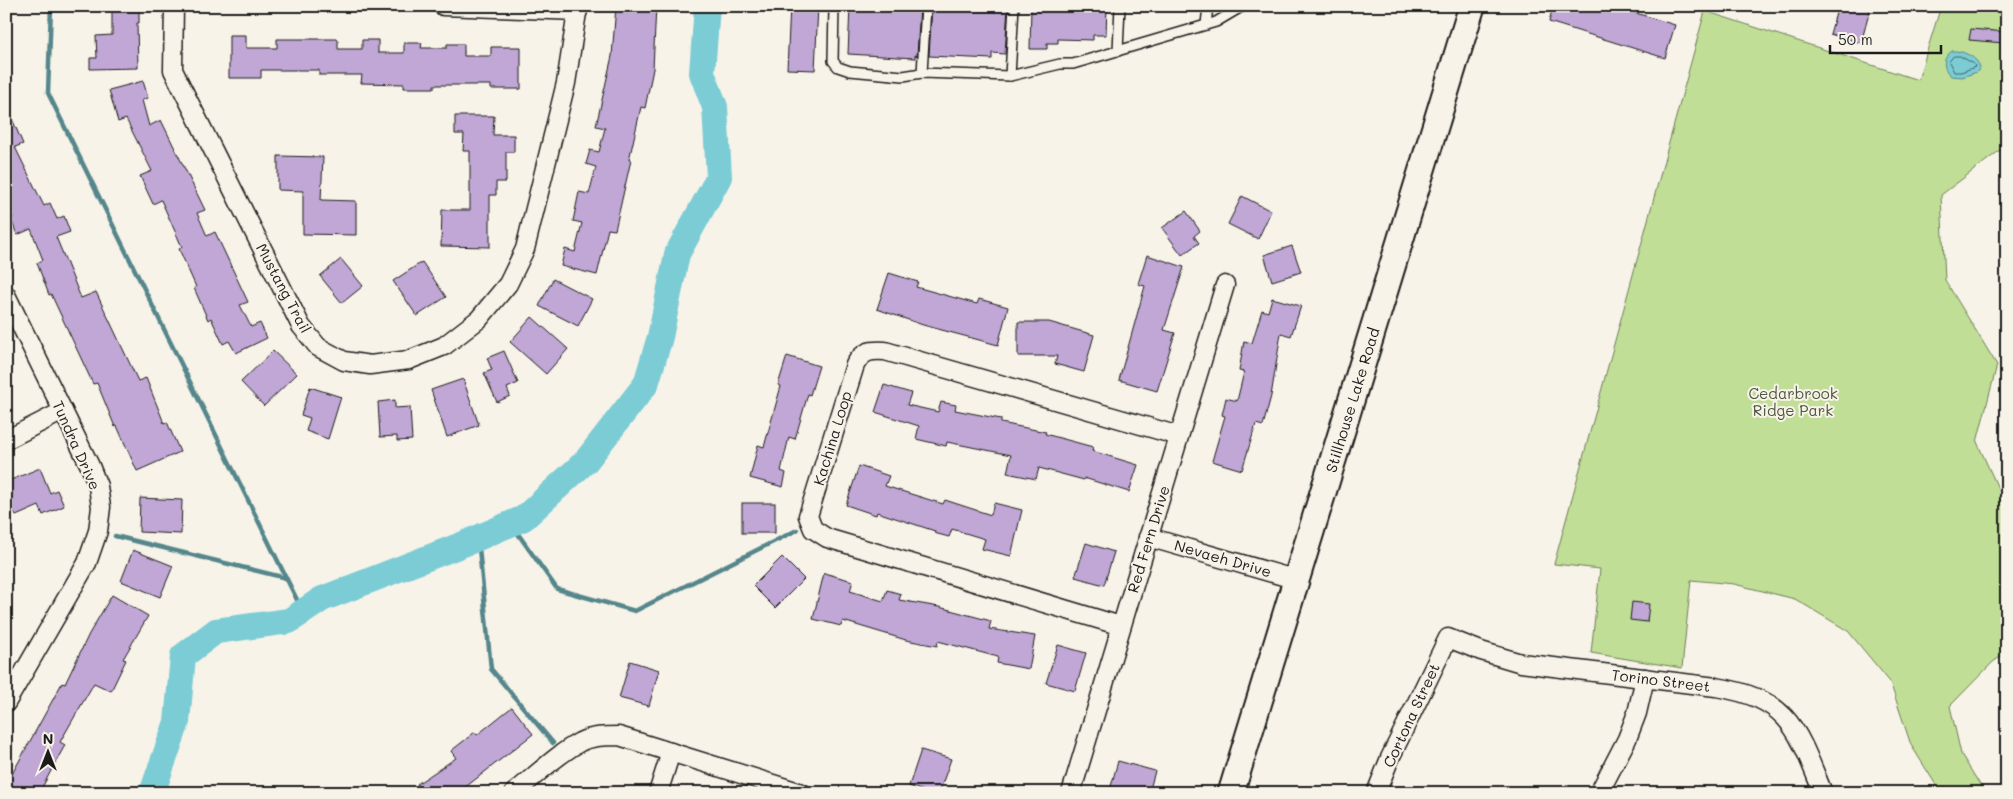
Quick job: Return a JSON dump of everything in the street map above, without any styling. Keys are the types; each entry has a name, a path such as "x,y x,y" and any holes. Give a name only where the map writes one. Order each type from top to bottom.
{"main road":[{"name":"Stillhouse Lake Road","path":"1231,793 1472,6"}],"street":[{"name":"Mustang Trail","path":"174,6 173,70 301,326 318,347 344,361 370,365 409,360 444,346 478,319 508,284 525,249 566,83 578,8"},
{"path":"443,6 578,8"},
{"name":"Red Fern Drive","path":"1071,793 1224,285"},
{"name":"Tundra Drive","path":"6,295 98,486 101,507 98,531 86,563 6,703"},
{"name":"Kachina Loop","path":"1121,626 827,538 813,529 808,516 855,365 861,354 872,350 885,351 1179,436"},
{"path":"6,440 63,411"},
{"name":"Nevaeh Drive","path":"1148,537 1297,580"},
{"name":"Torino Street","path":"1448,638 1481,651 1521,663 1738,690 1761,698 1787,720 1797,733 1823,793"},
{"name":"Cortona Street","path":"1376,793 1390,758 1448,638"},
{"path":"1599,793 1627,739 1637,713 1645,678"},
{"path":"514,793 581,742 602,736 619,736 802,793"},
{"path":"658,793 671,752"}],"lane":[{"path":"834,6 832,61 838,67 850,71 903,76 922,73 1010,76 1060,64 1073,64 1216,22 1244,6"},
{"path":"922,73 926,6"},
{"path":"1010,76 1014,6"},
{"path":"1118,51 1120,6"},
{"path":"1206,25 1208,6"}],"green space":[{"name":"Cedarbrook Ridge Park","path":"1941,6 1984,6 2002,9 2000,29 2007,30 2007,145 1941,195 1945,280 1997,365 1977,442 2007,508 2007,652 1993,662 1950,706 1961,754 1985,793 1941,793 1911,745 1890,682 1848,631 1795,599 1734,584 1691,580 1682,668 1591,653 1600,569 1554,564 1705,11 1918,80"}],"water":[{"path":"1952,51 1964,53 1976,60 1980,67 1977,72 1962,77 1951,76 1946,70 1944,63 1946,57"}],"building":[{"path":"112,6 139,6 139,23 137,23 138,68 90,69 90,58 97,58 96,36 112,35"},
{"path":"616,6 656,6 653,69 645,108 641,107 615,230 608,229 597,275 561,266 565,249 575,252 582,223 573,221 579,192 589,194 596,167 586,164 590,150 599,152 605,128 596,126 612,56"},
{"path":"790,6 818,6 815,70 787,69"},
{"path":"850,6 920,6 917,56 915,55 915,58 848,54"},
{"path":"932,6 1008,6 1005,54 992,53 992,59 929,56"},
{"path":"1031,6 1107,6 1106,35 1093,35 1093,40 1058,39 1058,43 1047,43 1047,49 1030,49"},
{"path":"1553,6 1613,6 1675,25 1665,58 1549,22"},
{"path":"1838,6 1871,6 1861,43 1830,34"},
{"path":"1971,29 2006,32 2004,43 1969,40"},
{"path":"229,35 246,35 246,48 277,48 277,39 338,39 338,49 362,49 362,40 378,40 378,53 404,53 404,43 422,43 421,48 447,48 447,44 464,44 464,56 491,56 491,47 521,47 521,89 491,89 491,85 434,85 434,88 404,88 404,84 361,83 362,75 319,75 319,70 261,70 261,78 229,78"},
{"path":"143,81 148,98 142,100 149,126 161,120 205,210 197,213 207,236 215,232 248,302 240,305 251,327 260,323 267,338 236,353 229,341 223,344 211,318 208,320 179,249 182,247 161,200 153,204 140,176 152,171 126,119 118,122 109,90"},
{"path":"6,105 23,144 15,147 44,206 50,203 57,219 64,216 70,232 56,237 81,298 96,292 138,381 146,378 164,423 167,422 180,452 137,471 117,426 115,427 97,383 93,384 51,294 49,295 37,263 43,260 31,229 17,235 11,219 13,218 6,203"},
{"path":"455,116 494,116 493,135 514,135 514,152 506,152 506,182 496,182 496,195 490,195 490,247 441,246 442,210 470,210 470,151 463,151 464,134 455,134"},
{"path":"278,156 323,157 321,200 356,201 356,235 303,234 303,191 278,190"},
{"path":"1242,196 1271,211 1258,239 1228,224"},
{"path":"1186,211 1200,231 1194,236 1199,243 1182,255 1162,228"},
{"path":"1292,246 1301,272 1272,281 1264,255"},
{"path":"1147,255 1184,267 1164,330 1175,333 1157,391 1119,380 1145,286 1138,284"},
{"path":"341,259 363,286 342,303 320,276"},
{"path":"422,262 446,297 417,316 393,281"},
{"path":"889,273 918,282 916,287 977,304 979,299 1008,307 998,345 923,325 877,309"},
{"path":"553,279 592,299 578,326 539,306"},
{"path":"1272,298 1301,306 1291,336 1281,333 1271,396 1263,426 1256,424 1242,470 1212,461 1225,416 1222,415 1226,398 1237,401 1244,372 1239,371 1244,341 1252,343 1262,310 1268,312"},
{"path":"532,317 568,349 546,374 510,342"},
{"path":"1018,322 1049,322 1094,335 1084,372 1055,364 1057,356 1018,356"},
{"path":"273,351 297,374 264,406 241,382"},
{"path":"504,351 518,383 507,388 510,396 497,402 484,373 492,370 487,358"},
{"path":"787,356 819,366 810,395 808,394 795,439 789,437 781,471 786,473 783,487 750,478 758,445 764,447 781,386 778,385"},
{"path":"463,379 479,425 447,437 431,390"},
{"path":"884,385 911,393 907,405 938,412 941,402 956,405 955,410 1001,419 1001,423 1046,432 1045,434 1093,447 1092,451 1138,465 1129,492 1084,478 1084,480 1039,468 1036,479 1007,473 1011,455 947,442 946,446 916,439 919,426 875,412"},
{"path":"310,387 341,397 328,439 306,431 310,418 301,415"},
{"path":"395,400 395,408 410,407 412,440 397,441 397,436 380,437 378,402"},
{"path":"859,466 889,476 885,486 943,504 945,500 991,515 994,503 1022,510 1011,556 982,549 985,539 952,529 949,537 877,512 876,515 846,505"},
{"path":"40,468 50,493 57,490 64,506 43,515 39,506 16,516 6,494 6,482"},
{"path":"140,498 182,500 181,534 139,532"},
{"path":"742,503 775,503 775,533 742,533"},
{"path":"1086,543 1114,552 1104,585 1075,577"},
{"path":"133,550 173,566 160,597 121,581"},
{"path":"782,557 804,579 775,608 753,586"},
{"path":"824,573 853,581 850,591 883,601 887,590 901,594 899,600 939,607 991,621 989,629 1035,636 1029,669 997,663 998,657 938,641 937,646 906,640 843,621 841,626 813,619"},
{"path":"112,595 148,616 123,659 126,660 111,691 94,683 60,742 65,745 39,793 6,793 6,781 10,773 12,774 62,683 65,684 89,634"},
{"path":"1632,602 1649,604 1647,622 1630,620"},
{"path":"1058,645 1086,653 1075,691 1046,683"},
{"path":"630,661 659,670 649,706 619,698"},
{"path":"512,707 533,734 458,793 423,793 417,784 456,758 451,751 475,732 477,735"},
{"path":"921,750 951,759 939,793 930,793 909,786"},
{"path":"1118,761 1155,771 1149,793 1120,793 1110,790"}],"waterway":[{"path":"51,6 48,93 303,612"},
{"path":"152,793 177,722 183,656 216,631 289,621 322,599 466,543 524,518 586,461 646,384 660,337 677,254 719,177 715,107 702,73 707,6"},
{"path":"511,524 557,589 635,611 797,530"},
{"path":"115,536 286,578"},
{"path":"478,538 491,669 553,743"}]}
